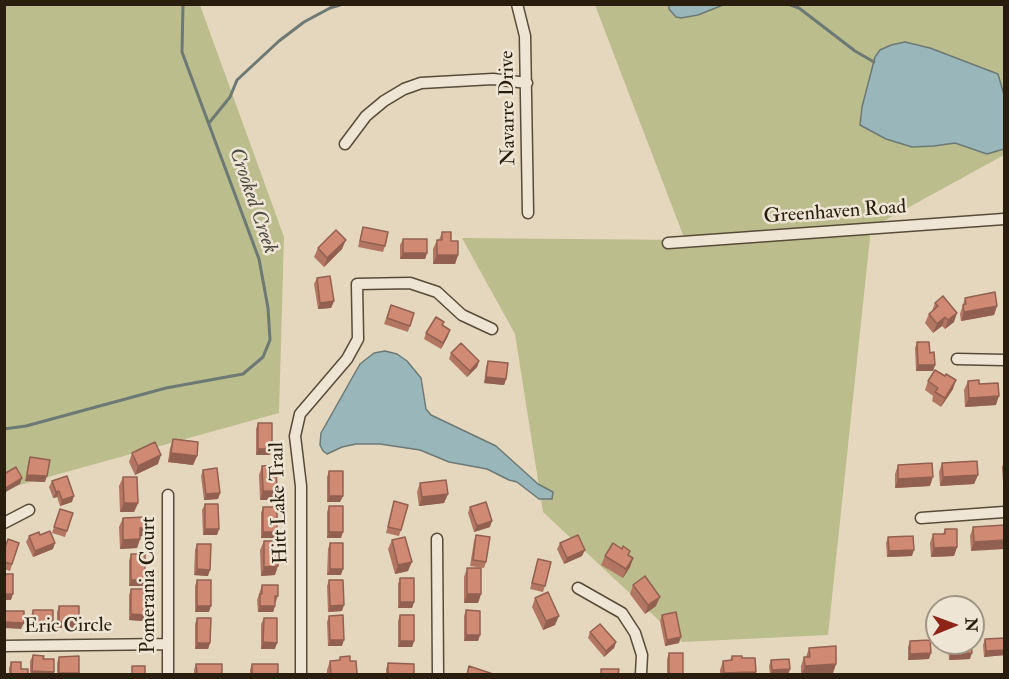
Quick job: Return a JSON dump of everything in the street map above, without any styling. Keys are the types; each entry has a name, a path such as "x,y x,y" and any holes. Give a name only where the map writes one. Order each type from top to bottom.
{"street":[{"name":"Navarre Drive","path":"517,4 525,36 528,213"},
{"path":"345,144 366,116 384,100 421,83 493,79 527,83"},
{"name":"Greenhaven Road","path":"668,243 1005,219"},
{"name":"Hitt Lake Trail","path":"301,675 301,486 295,436 300,414 347,358 358,339 357,284 410,283 428,289 436,292 462,315 492,329"},
{"path":"957,359 1005,360"},
{"name":"Pomerania Court","path":"168,495 168,675"},
{"path":"4,523 28,510"},
{"path":"921,518 1005,512"},
{"path":"437,538 438,675"},
{"path":"578,588 622,613 635,633 642,655 641,675"},
{"name":"Eric Circle","path":"4,646 168,644"}],"green space":[{"path":"5,5 200,5 284,237 279,413 5,489"},
{"path":"595,5 1004,5 1004,155 871,228 828,635 682,642 543,512 515,334 462,238 685,240"}],"water":[{"path":"669,4 723,5 698,15 681,18 676,17 669,9"},
{"path":"905,42 930,48 998,74 1004,95 1004,149 987,154 955,143 912,147 886,139 860,125 862,107 875,57 880,50"},
{"path":"385,351 397,354 407,361 421,378 426,409 431,415 496,446 538,484 553,492 552,499 539,499 517,482 487,469 449,462 420,450 380,444 356,444 327,454 323,451 320,445 321,433 360,364 374,353"}],"building":[{"path":"363,227 388,232 385,246 360,241"},
{"path":"336,230 346,240 327,258 318,248"},
{"path":"442,232 451,232 451,241 458,241 458,255 437,255 437,240 442,240"},
{"path":"403,239 427,239 427,253 403,253"},
{"path":"330,276 334,301 320,303 317,278"},
{"path":"995,292 997,306 964,312 965,298"},
{"path":"943,296 957,313 948,320 945,317 937,324 929,314 938,306 935,303"},
{"path":"391,305 414,313 410,326 387,318"},
{"path":"436,317 450,330 443,343 426,333"},
{"path":"917,342 929,342 930,353 934,352 935,365 918,365"},
{"path":"461,343 479,361 470,371 451,353"},
{"path":"488,361 508,363 506,379 486,377"},
{"path":"935,370 956,380 945,398 935,392 938,388 928,381"},
{"path":"979,380 979,384 998,383 999,396 969,398 968,381"},
{"path":"258,423 272,423 272,449 258,449"},
{"path":"173,439 198,442 197,456 171,453"},
{"path":"155,442 161,455 138,466 132,453"},
{"path":"30,457 50,460 47,476 27,475"},
{"path":"977,461 978,475 943,477 942,463"},
{"path":"932,463 933,477 898,479 898,465"},
{"path":"276,465 277,491 263,491 262,466"},
{"path":"16,467 22,478 6,488 4,474"},
{"path":"217,468 220,493 206,494 203,470"},
{"path":"329,471 343,471 343,496 329,496"},
{"path":"67,476 74,496 62,500 52,481"},
{"path":"123,477 137,477 138,503 124,503"},
{"path":"446,480 448,494 422,497 420,483"},
{"path":"394,501 408,505 401,530 388,527"},
{"path":"486,502 492,521 477,526 470,507"},
{"path":"205,504 218,504 219,529 205,529"},
{"path":"329,506 343,506 343,532 329,532"},
{"path":"263,507 277,507 277,532 263,532"},
{"path":"60,509 73,513 67,531 54,527"},
{"path":"146,517 146,527 140,528 140,539 123,540 123,518"},
{"path":"1005,525 1005,540 974,542 973,527"},
{"path":"945,529 957,529 957,547 934,548 933,534 945,534"},
{"path":"50,531 55,543 35,551 29,536"},
{"path":"476,535 490,537 486,562 473,560"},
{"path":"578,535 585,550 567,558 560,543"},
{"path":"913,536 914,550 889,551 888,537"},
{"path":"405,537 412,562 398,565 392,540"},
{"path":"8,539 19,543 12,564 4,562 4,551"},
{"path":"264,541 278,541 278,566 264,567"},
{"path":"330,543 343,543 343,569 330,569"},
{"path":"613,543 630,551 628,555 633,558 626,569 605,556"},
{"path":"197,544 211,544 210,570 197,569"},
{"path":"131,554 145,554 145,580 131,580"},
{"path":"538,559 551,562 545,586 532,583"},
{"path":"467,568 481,568 481,594 467,594"},
{"path":"4,574 13,574 13,594 4,594"},
{"path":"645,576 660,597 648,605 633,585"},
{"path":"400,578 414,578 414,602 400,602"},
{"path":"197,580 211,580 211,606 197,606"},
{"path":"329,580 343,580 344,605 330,606"},
{"path":"262,585 278,585 275,606 260,606"},
{"path":"131,589 145,589 145,615 131,614"},
{"path":"548,592 559,616 546,621 535,598"},
{"path":"59,606 79,606 79,622 59,622"},
{"path":"33,610 53,610 53,624 33,624"},
{"path":"466,610 480,611 480,635 466,635"},
{"path":"4,611 24,611 24,623 4,622"},
{"path":"676,612 681,637 667,640 662,615"},
{"path":"343,615 344,640 330,640 329,616"},
{"path":"400,615 414,615 414,641 400,641"},
{"path":"197,618 211,618 210,643 197,643"},
{"path":"264,618 277,618 277,643 263,642"},
{"path":"600,624 616,642 606,651 590,632"},
{"path":"1005,638 1005,650 986,651 985,639"},
{"path":"925,640 925,653 910,654 910,641"},
{"path":"836,646 836,664 805,666 804,657 810,657 809,648"},
{"path":"669,653 683,653 683,675 669,675"},
{"path":"33,655 44,656 43,659 54,659 54,672 32,671"},
{"path":"79,656 79,673 59,673 59,657"},
{"path":"350,656 350,661 356,661 357,674 331,675 330,661"},
{"path":"732,656 755,658 756,672 724,673 723,661 732,660"},
{"path":"789,659 790,669 772,670 771,660"},
{"path":"11,662 21,662 21,669 28,669 28,675 11,675"},
{"path":"388,663 414,664 414,675 388,675"},
{"path":"196,664 222,664 222,675 197,675"},
{"path":"252,664 278,664 278,675 252,675"},
{"path":"132,666 145,666 145,675 132,675"},
{"path":"469,666 493,674 493,675 467,675"},
{"path":"601,669 619,669 618,675 601,675"}],"waterway":[{"name":"Crooked Creek","path":"4,429 26,426 166,388 243,374 263,357 270,340 268,308 259,259 182,52 183,4"},
{"path":"209,123 230,97 237,80 279,41 304,22 330,8 343,4"},
{"path":"788,4 799,8 855,51 874,62"}]}
